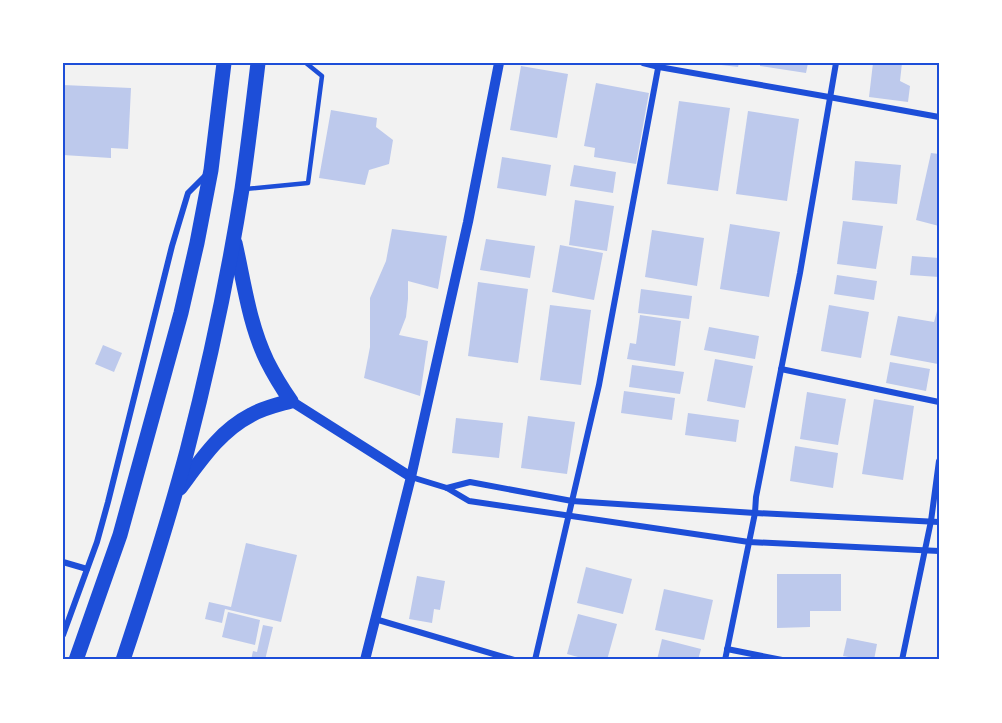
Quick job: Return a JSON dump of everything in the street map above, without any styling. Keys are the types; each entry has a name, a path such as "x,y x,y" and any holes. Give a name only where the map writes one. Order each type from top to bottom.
{"highway":[{"path":"76,660 120,535 178,324 211,170 224,63"},
{"path":"123,660 149,582 174,495 208,362 242,189 255,64"},
{"path":"174,495 214,444 231,427 251,414 291,401 266,360 258,338 234,235"}],"street":[{"path":"365,660 411,477 468,222 500,63"},
{"path":"643,63 939,117"},
{"path":"725,660 800,273 836,63"},
{"path":"535,660 599,385 659,65"},
{"path":"63,635 97,542 169,257 188,193 211,170"},
{"path":"781,369 939,402"},
{"path":"291,401 411,477 447,488 469,501 749,542 939,551"},
{"path":"902,660 931,521 939,461"},
{"path":"447,488 470,482 572,501 939,522"},
{"path":"63,562 87,569"},
{"path":"375,619 514,660"},
{"path":"727,649 782,660"}],"lane":[{"path":"242,189 308,183 322,76 306,63"}],"building":[{"path":"713,63 739,63 738,67"},
{"path":"760,63 808,63 806,73 760,66"},
{"path":"873,63 902,63 900,81 910,86 908,102 869,97"},
{"path":"521,66 568,74 557,138 510,130"},
{"path":"596,83 649,93 636,164 594,157 595,148 584,146"},
{"path":"63,85 131,88 128,149 111,148 111,158 63,155"},
{"path":"679,101 730,108 718,191 667,184"},
{"path":"331,110 377,118 376,127 393,140 389,164 369,170 365,185 319,178"},
{"path":"748,111 799,119 787,201 736,194"},
{"path":"931,153 939,154 939,226 916,220"},
{"path":"502,157 551,165 546,196 497,188"},
{"path":"855,161 901,165 897,204 852,200"},
{"path":"574,165 616,172 613,193 570,186"},
{"path":"575,200 614,206 607,251 569,245"},
{"path":"843,221 883,226 876,269 837,264"},
{"path":"730,224 780,232 769,297 720,289"},
{"path":"392,229 447,236 438,289 408,281 406,317 399,335 428,341 420,396 364,378 370,347 370,298 386,261"},
{"path":"652,230 704,238 697,286 645,277"},
{"path":"486,239 535,246 530,278 480,270"},
{"path":"560,245 603,253 594,300 552,292"},
{"path":"912,256 939,258 939,277 910,275"},
{"path":"837,275 877,281 874,300 834,294"},
{"path":"478,282 528,289 518,363 468,356"},
{"path":"641,289 692,296 689,319 638,313"},
{"path":"550,305 591,310 581,385 540,380"},
{"path":"829,305 869,312 861,358 821,351"},
{"path":"937,311 939,311 938,364 890,355 898,316 934,322"},
{"path":"640,315 681,321 675,366 627,359 630,343 636,344"},
{"path":"709,327 759,336 755,359 704,350"},
{"path":"103,345 122,353 114,372 95,364"},
{"path":"715,359 753,366 745,408 707,401"},
{"path":"890,362 930,369 926,391 886,383"},
{"path":"632,365 684,372 680,394 629,387"},
{"path":"624,391 675,398 672,420 621,413"},
{"path":"807,392 846,399 838,445 800,439"},
{"path":"874,399 914,406 903,480 862,474"},
{"path":"688,413 739,420 736,442 685,435"},
{"path":"528,416 575,422 567,474 521,468"},
{"path":"456,418 503,423 499,458 452,453"},
{"path":"795,446 838,453 833,488 790,481"},
{"path":"246,543 297,555 281,622 225,609 222,623 205,619 209,602 231,607"},
{"path":"586,567 632,579 623,614 577,603"},
{"path":"777,574 841,574 841,611 810,611 810,627 777,628"},
{"path":"417,576 445,581 440,610 434,609 432,623 409,619"},
{"path":"664,589 713,600 704,640 655,630"},
{"path":"228,612 260,620 255,645 222,637"},
{"path":"578,614 617,624 607,660 589,660 567,654"},
{"path":"263,625 273,627 265,660 251,660 253,651 257,652"},
{"path":"847,638 877,644 874,660 843,656"},
{"path":"662,639 701,649 698,660 657,660"}]}
